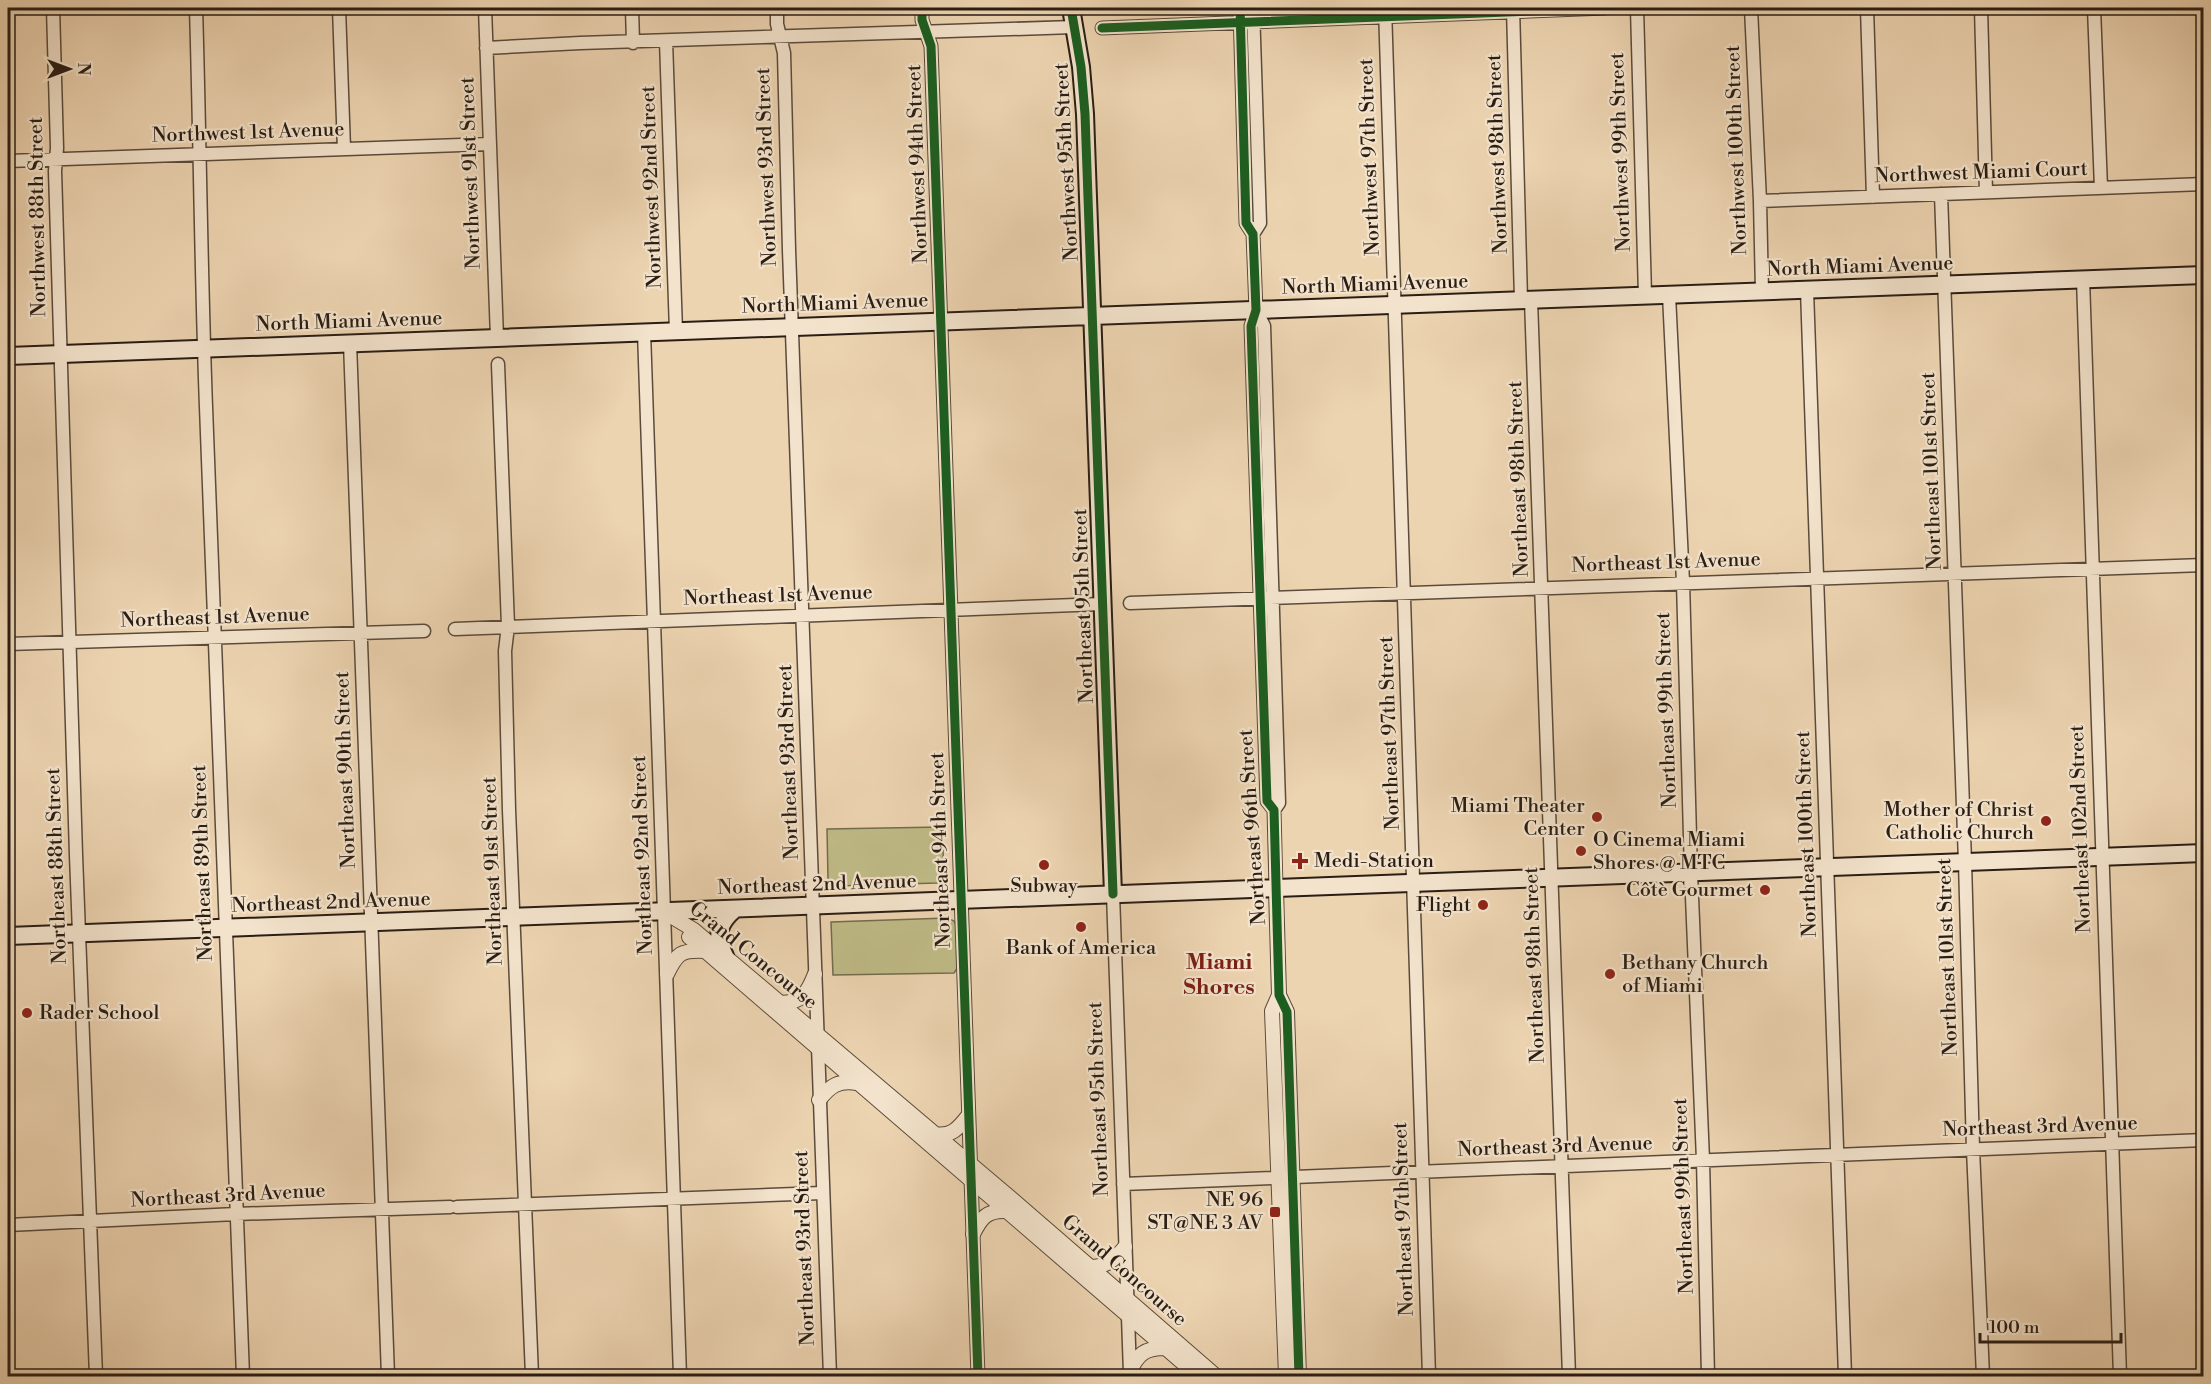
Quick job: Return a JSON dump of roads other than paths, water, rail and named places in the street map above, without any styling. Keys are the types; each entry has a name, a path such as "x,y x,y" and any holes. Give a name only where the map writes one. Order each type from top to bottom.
{"main road":[{"name":"Northwest 95th Street","path":"1071,8 1084,98 1092,316"},
{"name":"North Miami Avenue","path":"8,356 2204,275"},
{"name":"Northeast 95th Street","path":"1092,316 1113,894"},
{"name":"Northeast 2nd Avenue","path":"8,936 2204,853"},
{"path":"725,956 718,934 721,924 735,909"}],"street":[{"name":"Northwest 88th Street","path":"53,8 61,354"},
{"name":"Northeast 89th Street","path":"196,8 224,928 243,1377"},
{"path":"339,8 344,149"},
{"name":"Northwest 91st Street","path":"484,8 497,338"},
{"path":"632,8 633,42"},
{"name":"Northwest 93rd Street","path":"777,8 784,53 792,327"},
{"name":"Northwest 94th Street","path":"922,8 922,20 931,46 941,321"},
{"path":"1240,8 1246,223 1253,234 1260,223 1253,8"},
{"path":"1102,28 1386,12 1605,8"},
{"name":"Northwest 99th Street","path":"1637,8 1645,296"},
{"name":"Northwest 100th Street","path":"1751,8 1762,291"},
{"path":"1867,8 1873,197"},
{"path":"1981,8 1986,192"},
{"path":"2094,8 2101,188"},
{"name":"Northwest 98th Street","path":"1513,9 1526,300"},
{"name":"Northwest 97th Street","path":"1386,12 1394,305"},
{"path":"486,48 1074,27"},
{"name":"Northwest 92nd Street","path":"666,41 676,331"},
{"name":"Northwest 1st Avenue","path":"8,161 489,144"},
{"name":"Northwest Miami Court","path":"1760,201 2204,184"},
{"name":"Northeast 101st Street","path":"1941,194 1946,284 1973,1149 1983,1377"},
{"name":"Northeast 96th Street","path":"1253,234 1256,310 1251,326 1266,598 1267,801 1274,810 1279,995 1272,1011 1299,1377"},
{"name":"Northeast 102nd Street","path":"2083,279 2120,1377"},
{"name":"Northeast 100th Street","path":"1807,290 1845,1377"},
{"name":"Northeast 99th Street","path":"1670,295 1683,582 1691,873 1703,1160 1708,1377"},
{"name":"Northeast 98th Street","path":"1526,300 1542,587 1569,1377"},
{"name":"Northeast 97th Street","path":"1394,305 1429,1377"},
{"name":"Northeast 94th Street","path":"941,321 978,1377"},
{"name":"Northeast 93rd Street","path":"792,327 830,1377"},
{"name":"Northeast 92nd Street","path":"644,332 680,1377"},
{"name":"Northeast 90th Street","path":"350,343 388,1377"},
{"name":"Northeast 88th Street","path":"61,354 78,933 96,1377"},
{"name":"Northeast 91st Street","path":"498,364 508,626 505,651 532,1377"},
{"name":"Northeast 1st Avenue","path":"1130,603 2204,565"},
{"name":"Northeast 1st Avenue","path":"455,629 1102,604"},
{"name":"Northeast 1st Avenue","path":"8,644 424,631"},
{"name":"Northeast 95th Street","path":"1113,894 1130,1374"},
{"name":"Grand Concourse","path":"664,912 704,951 1198,1377"},
{"name":"Grand Concourse","path":"664,912 689,925 1216,1377"},
{"path":"667,974 677,956 691,951 704,951"},
{"path":"781,1004 796,1002 802,998 809,989 815,974"},
{"path":"819,1100 837,1082 857,1083"},
{"path":"934,1134 947,1135 953,1132 968,1116"},
{"name":"Northeast 3rd Avenue","path":"1123,1184 2204,1140"},
{"name":"Northeast 96th Street","path":"1286,1177 1286,1377"},
{"name":"Northeast 3rd Avenue","path":"8,1225 89,1223 236,1214 822,1193"},
{"path":"973,1234 984,1216 1006,1211"},
{"path":"1090,1267 1110,1263 1125,1246"},
{"path":"1130,1374 1141,1353 1147,1349 1164,1348"}],"place":[{"name":"Miami Theater Center","path":"1597,817"},
{"name":"Mother of Christ Catholic Church","path":"2046,821"},
{"name":"O Cinema Miami Shores @ MTC","path":"1581,851"},
{"name":"Medi-Station","path":"1300,861"},
{"name":"Subway","path":"1044,865"},
{"name":"Côtè Gourmet","path":"1765,890"},
{"name":"Flight","path":"1483,905"},
{"name":"Bank of America","path":"1081,927"},
{"name":"Bethany Church of Miami","path":"1610,974"},
{"name":"Rader School","path":"27,1013"},
{"name":"NE 96 ST@NE 3 AV","path":"1275,1212"}],"district":[{"name":"Miami Shores","path":"1219,974"}]}
